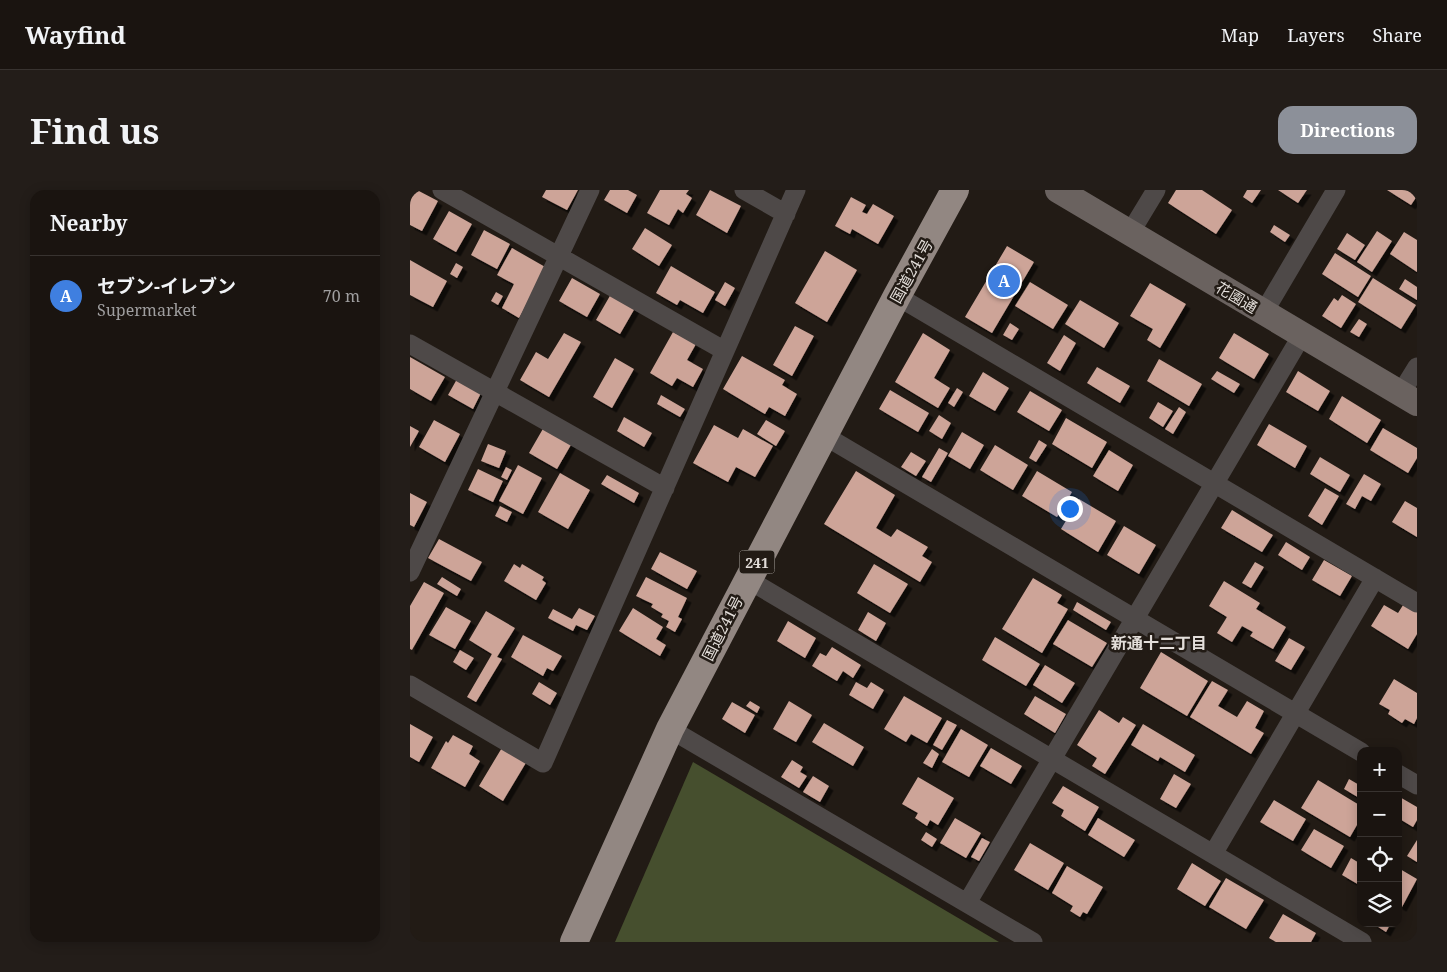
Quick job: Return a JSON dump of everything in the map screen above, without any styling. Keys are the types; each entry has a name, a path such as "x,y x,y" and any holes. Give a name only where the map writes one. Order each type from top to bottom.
{"highway":[{"name":"国道241号","path":"574,942 670,729 747,579 826,436 897,296 956,190"}],"street":[{"path":"442,190 725,351"},
{"path":"410,572 590,190"},
{"path":"744,190 786,214"},
{"path":"410,685 543,763 796,190"},
{"name":"花園通","path":"1058,190 1409,398"},
{"path":"1130,233 1156,190"},
{"path":"1264,312 1336,190"},
{"path":"897,296 1417,603"},
{"path":"967,903 1302,335"},
{"path":"410,344 665,488"},
{"path":"1409,398 1417,367"},
{"path":"826,436 1357,750"},
{"path":"1213,854 1375,578"},
{"path":"747,579 1362,942"},
{"path":"670,729 1033,942"},
{"path":"1402,776 1417,785"}],"green space":[{"path":"693,762 999,942 615,942"}],"building":[{"path":"412,190 417,190 438,201 422,231 410,225 410,194"},
{"path":"546,190 578,190 567,210 542,197"},
{"path":"610,190 628,190 637,195 627,213 604,200"},
{"path":"660,190 689,190 686,194 692,198 683,213 678,209 669,225 647,213"},
{"path":"710,190 741,206 727,233 696,215"},
{"path":"1176,190 1202,190 1232,210 1216,234 1168,203"},
{"path":"1247,190 1261,190 1252,203 1243,197"},
{"path":"1278,190 1307,190 1298,203"},
{"path":"1387,190 1417,190 1417,196 1411,205"},
{"path":"851,197 866,205 862,212 867,214 873,204 894,216 878,244 852,229 850,234 835,226"},
{"path":"449,211 472,224 456,252 433,239"},
{"path":"1274,225 1290,235 1285,242 1270,232"},
{"path":"645,228 672,245 659,266 632,249"},
{"path":"484,230 510,244 497,269 471,255"},
{"path":"1377,231 1392,241 1372,272 1357,262"},
{"path":"1404,232 1417,240 1417,272 1390,254"},
{"path":"1347,233 1365,245 1355,260 1337,249"},
{"path":"1007,246 1034,262 992,333 965,317"},
{"path":"512,248 547,268 519,318 502,308 514,284 497,275"},
{"path":"825,251 857,270 827,322 795,303"},
{"path":"1335,253 1371,276 1358,297 1322,274"},
{"path":"410,260 447,281 433,307 410,295"},
{"path":"456,263 463,267 457,278 450,274"},
{"path":"671,266 715,292 703,313 680,300 677,305 656,293"},
{"path":"572,278 600,294 587,317 559,301"},
{"path":"1373,278 1416,305 1401,329 1358,302"},
{"path":"1405,279 1417,287 1417,300 1399,289"},
{"path":"725,282 735,288 725,306 715,300"},
{"path":"1030,282 1068,305 1053,329 1015,306"},
{"path":"1150,283 1186,304 1160,348 1147,340 1153,329 1130,316"},
{"path":"496,292 503,296 498,305 491,301"},
{"path":"611,294 635,308 620,334 596,320"},
{"path":"1342,295 1356,304 1341,328 1322,316 1334,298 1338,301"},
{"path":"1080,300 1119,323 1104,348 1065,324"},
{"path":"1359,319 1367,324 1359,337 1350,332"},
{"path":"1010,323 1019,329 1012,340 1003,335"},
{"path":"795,326 814,336 792,376 773,365"},
{"path":"673,332 696,344 687,360 703,369 693,387 677,378 672,386 650,373"},
{"path":"564,333 581,342 549,397 520,380 536,352 548,359"},
{"path":"923,333 950,350 934,378 950,388 938,408 895,382"},
{"path":"1234,333 1269,354 1254,379 1219,358"},
{"path":"1064,335 1076,343 1060,371 1047,363"},
{"path":"742,356 785,380 782,385 797,394 785,416 769,407 765,414 723,389"},
{"path":"410,357 445,377 431,401 410,389"},
{"path":"615,358 634,369 612,408 593,397"},
{"path":"1159,359 1202,384 1189,406 1147,381"},
{"path":"1097,367 1130,386 1120,403 1087,383"},
{"path":"1217,371 1240,384 1234,393 1211,379"},
{"path":"1298,371 1330,391 1318,411 1286,392"},
{"path":"983,372 1009,388 995,411 969,396"},
{"path":"457,379 481,393 473,409 448,395"},
{"path":"957,388 963,392 954,407 948,403"},
{"path":"890,390 929,413 918,432 879,409"},
{"path":"1030,391 1062,410 1049,431 1017,412"},
{"path":"661,395 685,409 680,417 657,404"},
{"path":"1342,396 1381,420 1367,443 1329,419"},
{"path":"1158,402 1173,411 1163,427 1149,418"},
{"path":"1179,407 1186,412 1173,434 1165,429"},
{"path":"939,415 951,423 942,439 929,431"},
{"path":"624,417 652,433 644,447 617,431"},
{"path":"1066,418 1107,442 1092,468 1052,444"},
{"path":"434,420 460,434 445,462 419,447"},
{"path":"766,420 785,431 776,446 757,434"},
{"path":"1269,424 1307,446 1295,468 1257,445"},
{"path":"714,425 738,438 743,429 773,446 755,477 736,467 728,482 693,463"},
{"path":"410,426 419,431 410,447"},
{"path":"544,427 572,443 557,469 529,453"},
{"path":"1383,428 1417,448 1417,458 1408,473 1370,450"},
{"path":"962,432 984,445 970,469 948,456"},
{"path":"1039,440 1047,445 1036,462 1029,458"},
{"path":"488,444 506,451 499,468 481,461"},
{"path":"995,445 1028,465 1013,490 980,470"},
{"path":"939,448 948,453 931,482 922,477"},
{"path":"1109,450 1133,465 1118,491 1093,476"},
{"path":"911,452 926,461 916,476 901,467"},
{"path":"1320,457 1350,475 1340,492 1310,474"},
{"path":"518,465 542,478 523,514 499,501"},
{"path":"506,467 512,470 507,480 501,477"},
{"path":"478,469 503,481 493,502 468,490"},
{"path":"856,471 895,495 876,528 891,537 897,529 928,547 922,556 932,562 920,582 824,524"},
{"path":"1037,471 1072,492 1057,517 1022,496"},
{"path":"560,473 590,490 568,529 538,512"},
{"path":"1364,474 1381,484 1371,501 1362,496 1355,509 1346,504"},
{"path":"607,475 639,493 634,503 601,484"},
{"path":"1325,488 1339,496 1322,525 1308,516"},
{"path":"410,493 427,502 414,527 410,525"},
{"path":"1079,499 1116,521 1098,552 1061,529"},
{"path":"1405,501 1417,508 1417,537 1392,522"},
{"path":"500,506 512,512 507,522 495,516"},
{"path":"1232,510 1273,535 1262,552 1221,528"},
{"path":"1124,526 1156,545 1139,574 1107,555"},
{"path":"439,539 482,562 471,581 428,558"},
{"path":"1286,542 1310,557 1302,570 1278,555"},
{"path":"660,552 697,571 687,589 651,569"},
{"path":"1324,560 1352,576 1340,596 1312,580"},
{"path":"1255,562 1264,567 1251,588 1242,583"},
{"path":"514,564 520,568 522,564 544,577 542,580 546,583 536,600 504,581"},
{"path":"874,564 908,584 890,613 857,593"},
{"path":"442,577 461,589 457,596 437,584"},
{"path":"646,577 687,598 678,617 682,619 675,632 666,627 669,621 661,617 663,614 651,607 653,604 636,596"},
{"path":"1033,578 1062,595 1057,603 1068,609 1042,653 1002,629"},
{"path":"1224,581 1260,603 1256,609 1286,627 1273,649 1250,636 1253,632 1242,626 1232,642 1217,633 1227,617 1209,606"},
{"path":"424,582 444,593 412,650 410,649 410,606"},
{"path":"1077,602 1111,622 1106,630 1073,610"},
{"path":"1405,602 1417,609 1417,634 1408,649 1371,626 1384,605 1398,613"},
{"path":"446,607 471,621 455,649 429,635"},
{"path":"579,608 595,616 587,630 576,625 573,631 548,618 553,609 572,619"},
{"path":"633,608 663,627 656,639 666,645 660,656 619,631"},
{"path":"486,611 515,628 497,657 502,659 476,702 467,697 492,654 469,640"},
{"path":"868,612 886,623 876,641 858,630"},
{"path":"1068,620 1107,643 1092,667 1053,644"},
{"path":"788,621 816,638 805,658 777,641"},
{"path":"523,635 562,656 553,671 547,668 543,676 511,657"},
{"path":"995,637 1040,664 1026,686 982,660"},
{"path":"1289,638 1305,647 1291,670 1275,661"},
{"path":"832,647 861,665 853,678 843,671 837,681 812,666 820,653 826,656"},
{"path":"460,650 474,658 466,670 453,662"},
{"path":"1161,652 1208,681 1187,716 1140,688"},
{"path":"1045,665 1075,683 1062,703 1033,685"},
{"path":"1394,679 1417,693 1417,718 1414,724 1405,719 1402,723 1388,714 1390,710 1379,704"},
{"path":"1212,681 1228,690 1218,706 1237,717 1247,701 1264,711 1255,728 1264,733 1251,754 1190,717"},
{"path":"539,682 557,693 550,705 532,694"},
{"path":"856,682 867,688 871,682 884,690 873,709 849,695"},
{"path":"904,696 942,718 927,743 911,734 906,742 884,729"},
{"path":"1035,696 1066,714 1055,733 1024,714"},
{"path":"750,701 760,707 757,713 746,706"},
{"path":"789,701 812,715 796,742 773,729"},
{"path":"732,702 755,715 745,733 722,719"},
{"path":"1099,710 1119,723 1123,717 1136,725 1105,774 1092,766 1097,758 1077,745"},
{"path":"947,720 957,725 942,750 933,745"},
{"path":"824,723 864,747 853,766 812,742"},
{"path":"410,724 433,737 419,762 410,757"},
{"path":"1143,724 1195,755 1185,772 1160,757 1158,761 1131,745"},
{"path":"961,729 988,745 969,777 942,762"},
{"path":"453,735 473,746 469,754 480,761 465,787 431,768 446,741 448,743"},
{"path":"503,746 527,761 503,801 479,786"},
{"path":"991,748 1022,766 1011,784 980,766"},
{"path":"932,749 939,754 932,768 923,763"},
{"path":"792,760 803,767 800,772 807,776 799,788 781,777"},
{"path":"1174,774 1191,784 1176,808 1160,799"},
{"path":"813,776 829,786 820,802 803,792"},
{"path":"918,777 954,798 938,825 930,820 927,826 915,818 918,813 902,804"},
{"path":"1349,779 1357,784 1357,797 1344,789"},
{"path":"1318,780 1357,804 1357,825 1350,837 1301,808"},
{"path":"1063,786 1099,807 1085,831 1061,816 1064,810 1052,803"},
{"path":"1402,798 1417,807 1417,820 1413,827 1402,820"},
{"path":"1274,800 1306,819 1293,841 1260,822"},
{"path":"955,818 981,833 966,858 940,843"},
{"path":"1098,818 1135,840 1124,857 1088,835"},
{"path":"1314,829 1344,846 1331,868 1301,850"},
{"path":"926,832 937,839 932,847 921,840"},
{"path":"982,838 990,842 979,861 971,857"},
{"path":"1417,840 1417,862 1407,856"},
{"path":"1030,843 1064,863 1048,890 1014,870"},
{"path":"1351,858 1357,862 1357,884 1342,875"},
{"path":"1192,863 1221,881 1205,906 1177,889"},
{"path":"1067,866 1103,887 1087,914 1083,912 1080,917 1070,911 1073,906 1052,893"},
{"path":"1402,870 1417,879 1402,907"},
{"path":"1226,878 1264,900 1246,929 1209,907"},
{"path":"1283,914 1316,933 1311,942 1276,942 1269,938"},
{"path":"1378,927 1389,927 1386,932"}],"place":[{"name":"セブン-イレブン","path":"1004,281"}],"district":[{"name":"新通十二丁目","path":"1159,643"}]}
